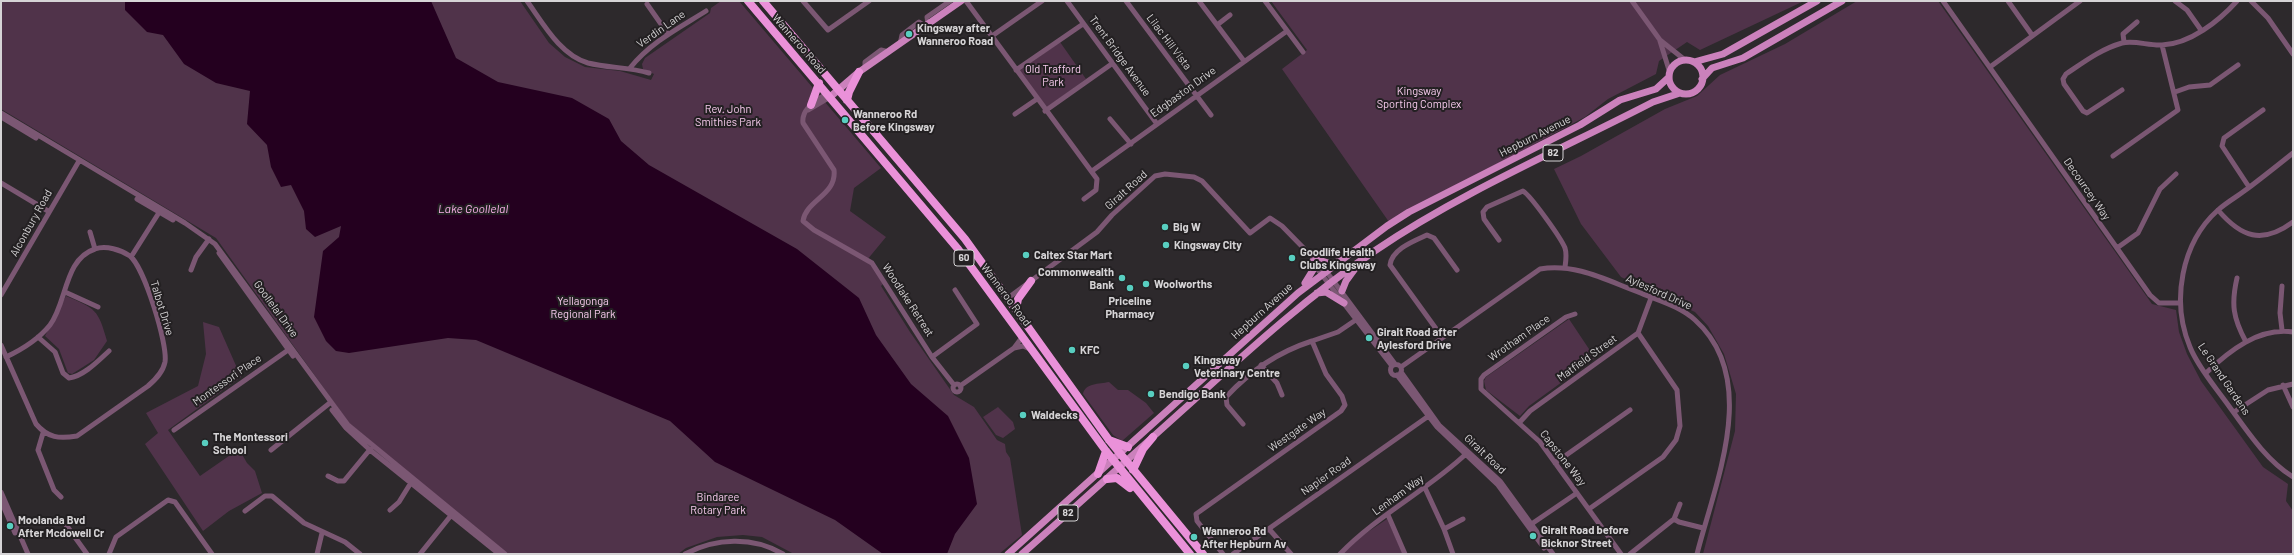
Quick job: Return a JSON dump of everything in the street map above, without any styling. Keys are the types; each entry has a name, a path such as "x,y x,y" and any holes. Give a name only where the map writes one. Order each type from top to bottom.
{"highway":[{"name":"Wanneroo Road","path":"748,1 819,83 958,250 1035,352 1136,491 1190,554"},
{"name":"Wanneroo Road","path":"763,1 965,239 1109,440 1203,554"},
{"path":"848,100 849,92 862,70"},
{"path":"809,107 819,83"},
{"path":"872,146 872,140 877,134"},
{"path":"958,250 970,259 997,292 1008,298 1006,306 1036,347 1035,352"},
{"path":"1016,309 1018,299 1031,281"},
{"path":"1072,389 1074,398 1081,409 1078,413"},
{"path":"1133,470 1143,449 1153,436"},
{"path":"1109,440 1128,447"},
{"path":"1098,474 1106,451"},
{"path":"1107,479 1117,478 1136,491"}],"main road":[{"path":"829,95 862,70 890,52 961,1"},
{"path":"1685,60 1694,62 1723,54 1817,1"},
{"name":"82","path":"1680,93 1685,94 1696,91 1702,79 1712,68 1743,58 1842,1"},
{"name":"82","path":"1669,74 1678,62 1685,60"},
{"path":"1694,62 1701,71 1702,79"},
{"path":"1669,74 1674,90 1680,93"},
{"name":"Hepburn Avenue","path":"1123,457 1128,447 1298,293 1340,260 1409,212 1580,125 1620,100 1656,89 1669,74"},
{"name":"Hepburn Avenue","path":"1022,554 1107,479 1116,464 1123,457 1153,436 1316,293 1332,281 1362,260 1446,208 1653,102 1680,93"},
{"path":"1298,293 1313,272 1313,260 1331,264 1340,260"},
{"path":"1342,292 1346,281 1362,260"},
{"path":"1316,293 1326,292 1344,303"},
{"name":"Hepburn Avenue","path":"1008,554 1098,474 1116,464"}],"street":[{"path":"527,1 559,44 569,53 588,63 630,68 649,73"},
{"path":"803,1 828,30 869,1"},
{"path":"927,25 927,17 950,1"},
{"path":"966,1 1097,179 1096,190 1084,198"},
{"path":"992,36 1042,1"},
{"name":"Trent Bridge Avenue","path":"1067,1 1157,124"},
{"name":"Lilac Hill Vista","path":"1126,1 1210,115"},
{"path":"1199,1 1244,61"},
{"path":"1265,1 1303,52"},
{"path":"1632,1 1660,40 1685,60"},
{"name":"Decourcey Way","path":"1943,1 2150,295 2159,302 2180,303"},
{"path":"2008,1 2032,35"},
{"path":"1990,67 2080,1"},
{"path":"2175,1 2187,10 2201,30"},
{"path":"2122,90 2087,113 2083,111 2064,84 2063,79 2066,74 2103,49 2124,42 2162,45 2191,37 2223,15 2237,1"},
{"path":"2250,1 2268,18 2293,54"},
{"path":"647,4 668,34"},
{"name":"Verdin Lane","path":"630,68 641,54 668,34 706,11"},
{"path":"1217,24 1230,15"},
{"path":"2124,42 2123,34 2137,22"},
{"path":"1016,70 1083,24"},
{"name":"Edgbaston Drive","path":"1092,171 1287,31"},
{"path":"1660,40 1669,74"},
{"path":"2113,156 2178,110 2175,92 2166,68 2162,45"},
{"path":"1046,111 1113,63"},
{"path":"2175,92 2189,87 2210,86 2238,65"},
{"path":"809,107 829,95"},
{"path":"1015,114 1037,99"},
{"name":"Woodlake Retreat","path":"809,107 803,116 803,123 827,157 834,170 835,177 832,186 805,214 804,221 814,230 872,264 932,357 957,385 1014,348 1023,336"},
{"path":"2249,187 2222,146 2224,138 2263,110"},
{"name":"Goollelal Drive","path":"1,113 77,161"},
{"name":"Goollelal Drive","path":"1,117 208,240 290,348 346,428 505,554"},
{"path":"1110,119 1130,144"},
{"name":"Le Grand Gardens","path":"2293,153 2218,210 2193,241 2184,269 2180,303 2183,327 2190,349 2264,453 2278,468 2293,477"},
{"name":"Alconbury Road","path":"1,291 77,161"},
{"name":"Giralt Road","path":"1008,298 1097,232 1112,215 1156,176 1165,174 1194,177 1202,181 1250,233 1267,219 1273,218 1313,260 1342,292 1358,318 1393,365 1392,373 1400,371 1429,416 1466,453 1500,481 1548,554"},
{"path":"2117,248 2138,233 2160,189 2176,174"},
{"path":"1,183 47,210"},
{"path":"1499,240 1484,219 1483,212 1487,206 1523,191 1536,205 1564,246 1565,267"},
{"name":"Alconbury Road","path":"1,295 47,210"},
{"path":"2218,210 2241,232 2254,236 2264,236 2292,225"},
{"path":"6,357 38,337 51,323 77,263 95,249 111,249 131,257 160,211"},
{"path":"90,232 95,249"},
{"path":"1442,338 1390,264 1391,258 1394,254 1427,235 1434,238 1457,270"},
{"path":"191,270 196,257 208,240"},
{"name":"Talbot Drive","path":"43,433 63,438 77,436 148,386 158,377 162,370 165,355 159,323 138,267 131,257"},
{"name":"Aylesford Drive","path":"1400,371 1442,338 1540,269 1565,267 1588,272 1678,309 1694,319 1705,330 1723,362 1730,384 1728,432 1697,554"},
{"path":"2237,278 2233,309 2238,328 2246,342"},
{"name":"Giralt Road","path":"1332,281 1344,303 1358,318"},
{"path":"2282,286 2280,313 2282,330"},
{"path":"932,357 977,324 954,290"},
{"path":"65,292 98,307"},
{"path":"1589,509 1663,457 1676,440 1680,426 1677,390 1638,333 1651,298"},
{"name":"Wrotham Place","path":"1480,384 1484,375 1566,318 1575,314"},
{"path":"1243,424 1227,405 1226,397 1261,365 1287,350 1338,332 1358,318"},
{"path":"2206,373 2229,352 2246,342 2282,330 2293,332"},
{"name":"Matfield Street","path":"1519,423 1530,411 1638,333"},
{"path":"38,337 55,352 64,372 69,378 74,377 96,363 109,350"},
{"name":"Westgate Way","path":"1223,554 1197,521 1196,514 1199,510 1341,412 1345,405 1342,396 1326,374 1312,341"},
{"path":"1,346 31,416 43,433 38,450 54,490 61,497"},
{"path":"1014,348 1023,346 1035,352"},
{"name":"Montessori Place","path":"174,430 290,348"},
{"path":"1261,365 1277,383 1282,395"},
{"path":"1393,365 1400,371"},
{"name":"Capstone Way","path":"1480,384 1483,392 1540,442 1621,554"},
{"path":"2234,412 2268,390 2283,385 2293,384"},
{"path":"2283,385 2293,406"},
{"path":"271,450 329,403"},
{"path":"1555,463 1630,410"},
{"name":"Napier Road","path":"1233,554 1429,416"},
{"path":"328,476 338,481 344,481 371,448"},
{"name":"Lenham Way","path":"1340,554 1351,542 1425,488 1466,453"},
{"path":"390,510 399,502 412,481"},
{"path":"1425,488 1444,529 1453,554"},
{"path":"1,492 28,554"},
{"path":"1530,525 1577,493"},
{"path":"245,511 265,496 272,496 304,523 322,533 345,542 360,554"},
{"path":"109,554 116,537 168,500 175,502 212,554"},
{"path":"1,501 24,554"},
{"path":"1630,554 1674,519 1680,504"},
{"path":"420,554 454,515"},
{"path":"423,554 454,515"},
{"name":"Goollelal Drive","path":"454,515 499,554"},
{"path":"1388,515 1405,554"},
{"path":"1444,529 1463,519"},
{"path":"1674,519 1679,522 1703,528"},
{"path":"64,522 87,554"},
{"name":"Giralt Road","path":"1530,525 1553,554"},
{"path":"1269,529 1291,554"},
{"path":"317,554 322,533"},
{"path":"685,554 716,543 741,541 760,544 783,554"}],"green space":[{"name":"Yellagonga Regional Park","path":"1,1 520,1 549,43 565,57 585,67 620,71 651,80 654,74 643,69 642,64 645,58 710,13 711,8 721,1 739,1 881,168 854,188 850,211 886,237 867,260 885,282 881,286 910,332 954,395 974,407 997,440 1005,444 1006,452 1010,458 1022,535 999,554 794,554 762,537 743,535 717,537 686,548 678,554 506,554 349,423 216,238 1,109"},
{"name":"Kingsway Sporting Complex","path":"1271,1 1804,1 1700,50 1687,42 1659,61 1656,74 1608,99 1585,117 1389,222 1282,69 1307,50"},
{"path":"1857,1 1938,1 2152,304 2176,310 2179,332 2187,354 2201,381 2263,467 2288,484 2286,501 2293,511 2293,554 1703,554 1735,431 1736,394 1724,354 1708,326 1695,312 1621,277 1581,224 1554,169 1581,156 1665,109 1697,96 1720,75 1785,44"},
{"name":"Old Trafford Park","path":"1060,42 1086,79 1046,108 1019,71"},
{"path":"66,296 84,304 94,311 101,322 107,341 94,360 72,374 68,373 59,349 45,336"},
{"path":"1569,319 1595,358 1529,406 1520,416 1486,390 1484,381 1486,377"},
{"path":"203,322 219,327 241,377 168,430 200,476 239,449 247,463 255,471 262,493 229,511 203,531 145,444 158,433 146,413 198,386 206,354"},
{"path":"1109,382 1118,390 1128,390 1146,403 1154,413 1122,441 1113,435 1083,394 1084,390 1089,386"},
{"path":"998,407 1013,422 1015,429 1003,438 996,435 983,417"},
{"path":"1387,519 1403,554 1342,554 1353,542"}],"water":[{"name":"Lake Goollelal","path":"125,1 431,1 456,58 498,82 572,98 609,119 621,141 649,165 797,249 859,298 876,335 911,384 948,416 969,458 977,504 955,534 947,554 883,554 835,520 715,462 670,421 476,340 448,338 349,353 336,351 326,341 314,317 323,251 339,237 341,226 315,237 306,229 304,211 291,185 281,187 271,167 267,145 247,124 250,91 216,83 184,64 163,35 147,32 125,10"}],"place":[{"name":"Kingsway after Wanneroo Road","path":"909,34"},
{"name":"Wanneroo Rd Before Kingsway","path":"845,120"},
{"name":"Big W","path":"1165,227"},
{"name":"Kingsway City","path":"1166,245"},
{"name":"Caltex Star Mart","path":"1026,255"},
{"name":"Goodlife Health Clubs Kingsway","path":"1292,258"},
{"name":"Commonwealth Bank","path":"1122,278"},
{"name":"Woolworths","path":"1146,284"},
{"name":"Priceline Pharmacy","path":"1130,288"},
{"name":"Giralt Road after Aylesford Drive","path":"1369,338"},
{"name":"KFC","path":"1072,350"},
{"name":"Kingsway Veterinary Centre","path":"1186,366"},
{"name":"Bendigo Bank","path":"1151,394"},
{"name":"Waldecks","path":"1023,415"},
{"name":"The Montessori School","path":"205,443"},
{"name":"Moolanda Bvd After Mcdowell Cr","path":"10,526"},
{"name":"Giralt Road before Bicknor Street","path":"1533,536"},
{"name":"Wanneroo Rd After Hepburn Av","path":"1194,537"}],"park label":[{"name":"Rev. John Smithies Park","path":"728,115"},
{"name":"Bindaree Rotary Park","path":"718,503"}]}
